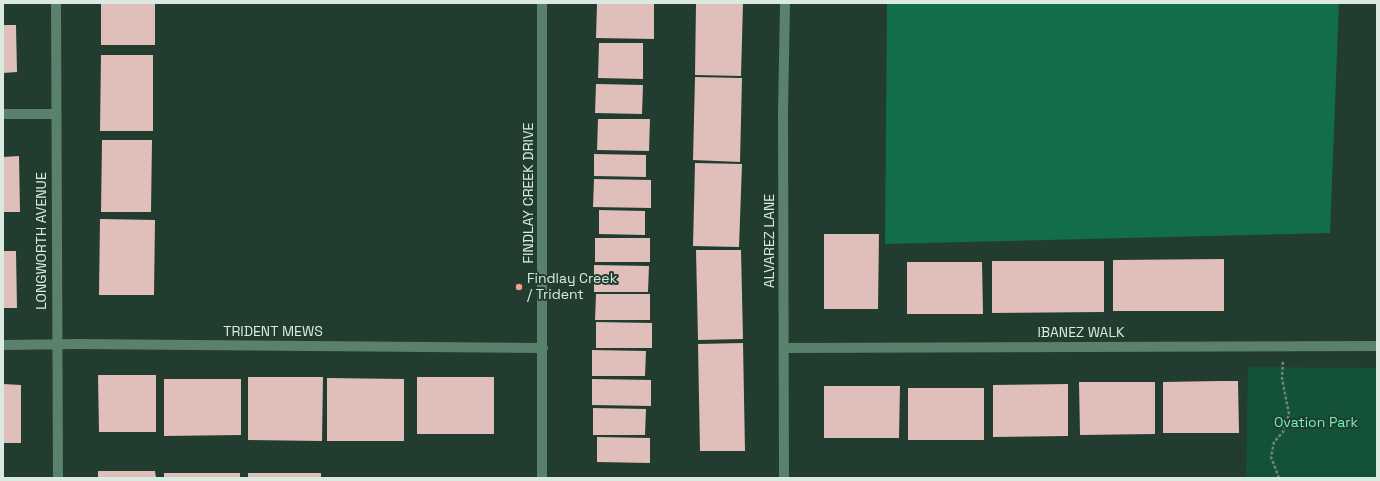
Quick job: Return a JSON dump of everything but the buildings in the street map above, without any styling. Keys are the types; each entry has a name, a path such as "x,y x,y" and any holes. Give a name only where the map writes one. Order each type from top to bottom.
{"street":[{"name":"LONGWORTH AVENUE","path":"56,3 56,344 58,478"},
{"name":"FINDLAY CREEK DRIVE","path":"542,3 542,478"},
{"name":"ALVAREZ LANE","path":"784,478 783,112 785,3"},
{"path":"3,114 56,114"},
{"name":"TRIDENT MEWS","path":"3,345 56,344 543,348"},
{"name":"IBANEZ WALK","path":"784,348 1377,346"}],"path":[{"path":"1279,478 1271,457 1274,442 1283,432 1290,414 1282,378 1282,346"}],"green space":[{"path":"887,3 1339,3 1330,233 885,244"},
{"name":"Ovation Park","path":"1248,367 1377,368 1377,478 1246,478"}],"place":[{"name":"Findlay Creek / Trident","path":"519,287"}]}
